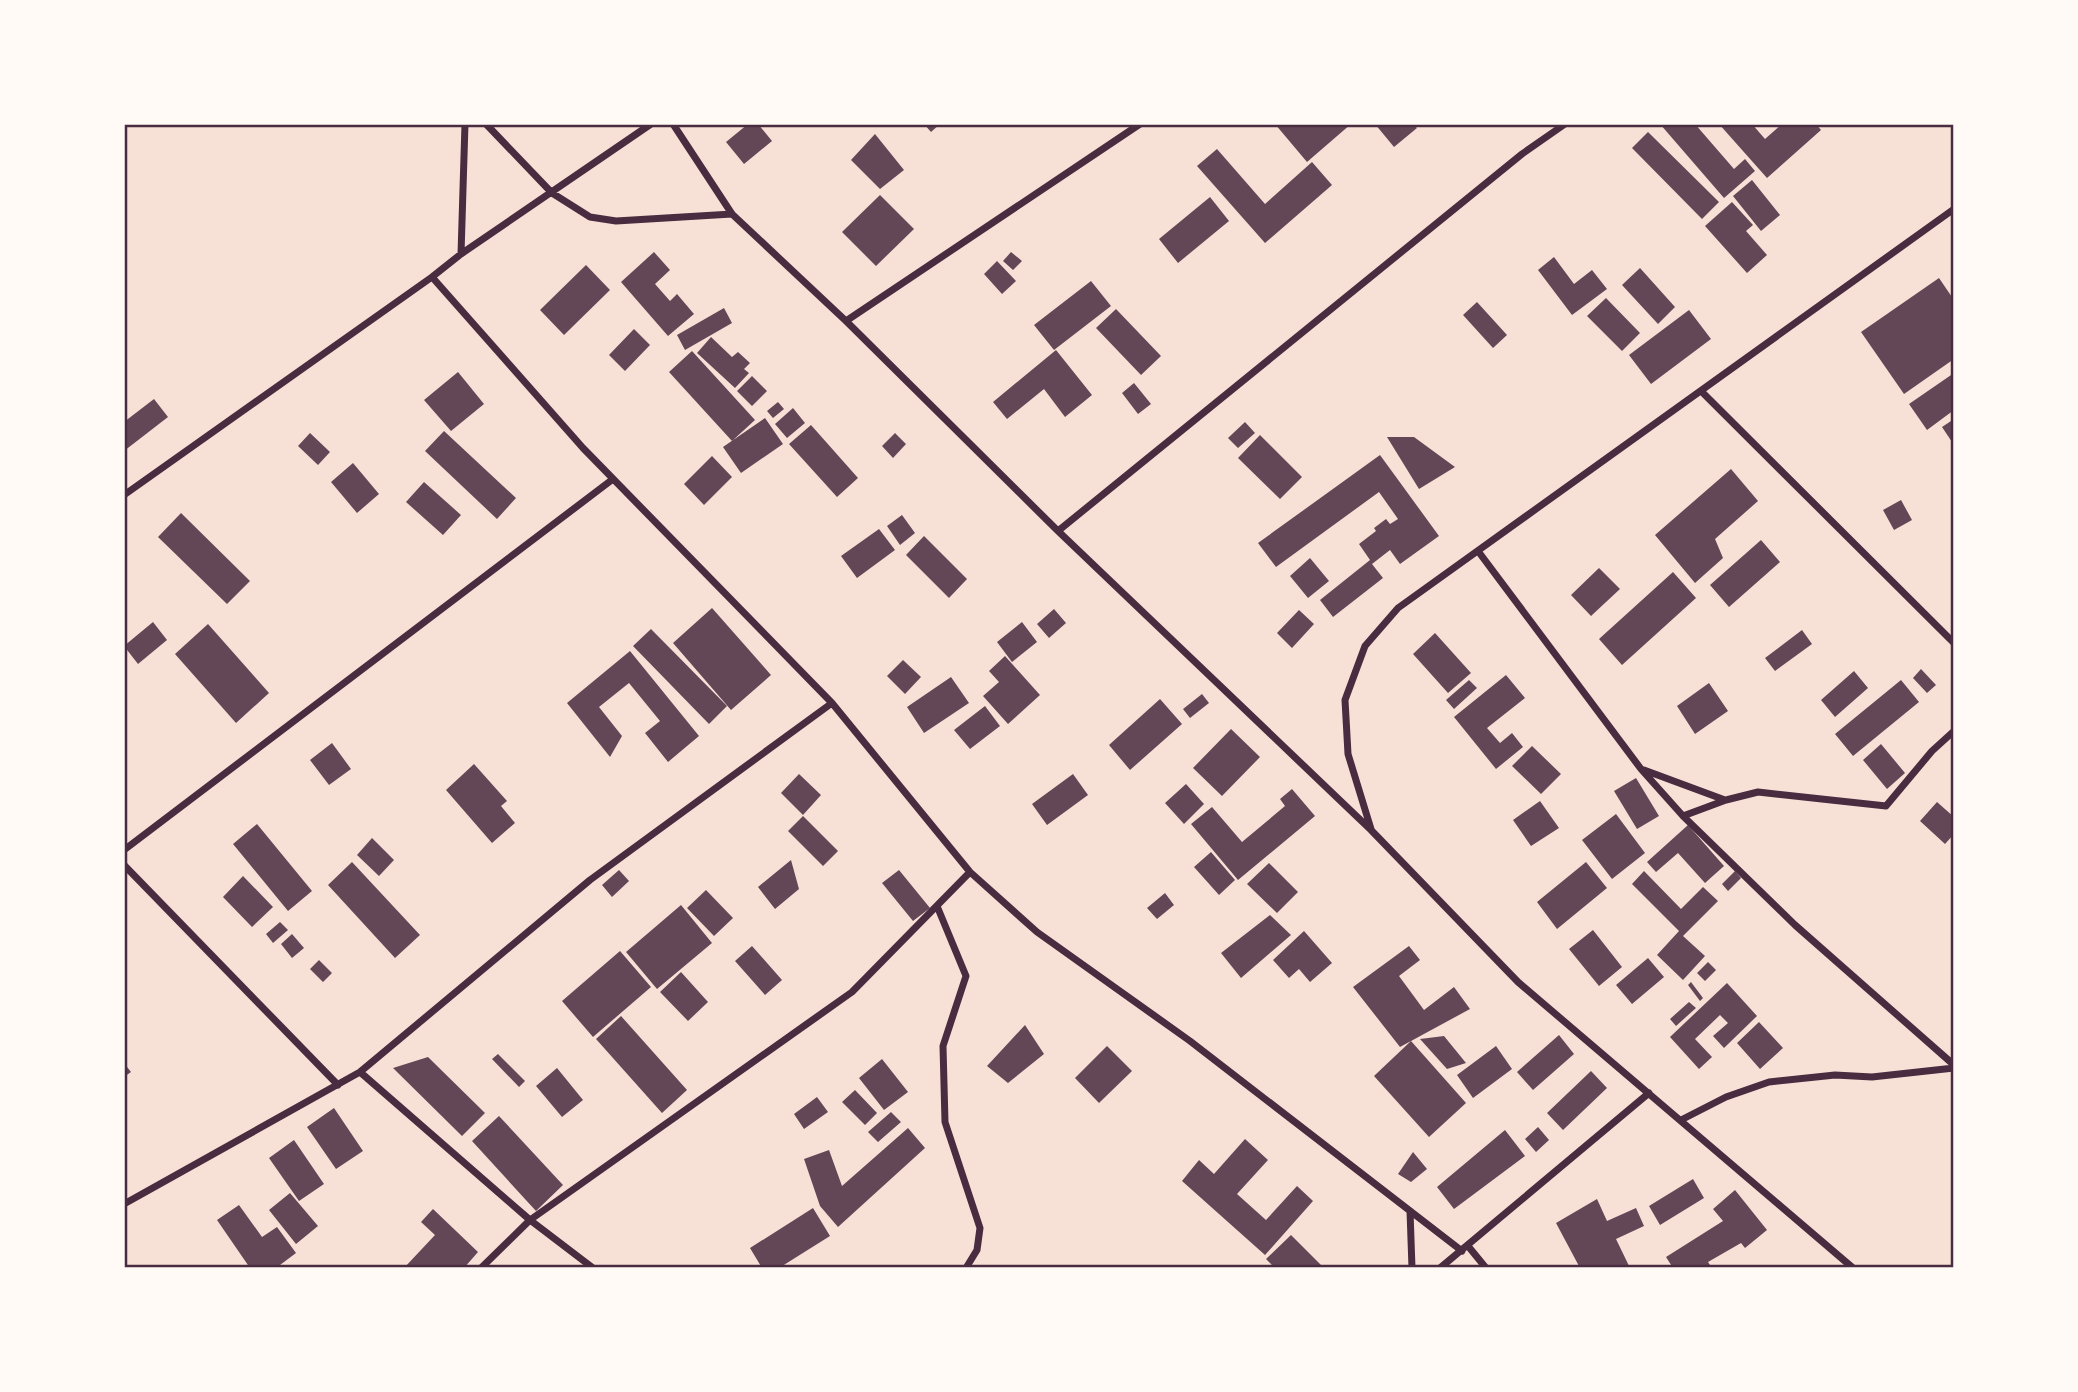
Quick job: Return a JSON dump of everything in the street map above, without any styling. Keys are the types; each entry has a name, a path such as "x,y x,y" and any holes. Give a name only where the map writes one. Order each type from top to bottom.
{"street":[{"path":"461,254 465,124"},
{"path":"486,124 552,193 590,217 616,221 732,214"},
{"path":"124,495 461,254 651,124"},
{"path":"673,124 732,214 1371,830 1518,982 1853,1268"},
{"path":"846,321 1140,124"},
{"path":"1058,531 1522,154 1565,124"},
{"path":"1371,830 1348,754 1345,699 1365,646 1398,608 1954,209"},
{"path":"432,277 583,449 832,703 970,872 1037,932 1190,1041 1410,1211 1465,1249 1486,1268"},
{"path":"1701,391 1954,643"},
{"path":"124,850 613,479"},
{"path":"1478,551 1642,769 1683,816 1795,925 1954,1067"},
{"path":"124,1205 360,1072 590,880 832,703"},
{"path":"1683,816 1726,800 1758,792 1886,806 1932,751 1954,732"},
{"path":"1642,769 1726,800"},
{"path":"124,865 338,1085"},
{"path":"481,1268 530,1220 852,992 970,872"},
{"path":"937,906 966,976 943,1046 945,1122 980,1228 977,1250 966,1268"},
{"path":"1681,1120 1726,1097 1769,1082 1835,1075 1872,1077 1954,1067"},
{"path":"360,1072 530,1220 593,1268"},
{"path":"1440,1268 1649,1093"},
{"path":"1410,1211 1412,1268"}],"building":[{"path":"748,124 758,124 772,141 744,164 726,142"},
{"path":"924,124 940,124 931,132"},
{"path":"1275,124 1351,124 1307,162"},
{"path":"1375,124 1413,124 1417,128 1394,147"},
{"path":"1660,124 1695,124 1734,169 1745,159 1755,171 1724,198"},
{"path":"1719,124 1752,124 1765,139 1782,124 1816,124 1821,130 1767,178"},
{"path":"1648,132 1719,202 1702,219 1632,148"},
{"path":"875,134 904,170 880,189 851,160"},
{"path":"1217,149 1265,204 1312,162 1332,185 1265,243 1197,166"},
{"path":"1752,180 1780,215 1761,231 1733,196"},
{"path":"880,195 914,229 876,266 842,232"},
{"path":"1210,197 1229,221 1178,263 1159,239"},
{"path":"1732,202 1753,225 1746,231 1767,255 1747,273 1705,226"},
{"path":"654,252 670,270 655,284 670,301 677,294 694,314 668,336 621,282"},
{"path":"1011,252 1022,261 1013,270 1003,261"},
{"path":"1554,257 1574,284 1592,270 1607,289 1572,315 1538,270"},
{"path":"997,261 1016,281 1002,294 984,274"},
{"path":"586,265 610,290 564,335 540,310"},
{"path":"1640,268 1675,307 1658,324 1622,285"},
{"path":"1939,278 1954,300 1954,359 1904,394 1861,332"},
{"path":"1091,281 1111,306 1054,350 1034,325"},
{"path":"1606,298 1640,333 1622,351 1587,316"},
{"path":"1477,302 1507,335 1493,348 1463,315"},
{"path":"724,308 732,323 685,350 677,335"},
{"path":"1116,309 1161,356 1141,375 1096,328"},
{"path":"1689,310 1711,339 1651,384 1629,355"},
{"path":"634,329 650,345 625,371 609,355"},
{"path":"711,337 732,357 738,352 750,363 744,369 749,373 735,388 697,353"},
{"path":"1056,350 1092,395 1065,417 1044,389 1007,419 993,402"},
{"path":"692,351 755,420 732,441 669,372"},
{"path":"458,372 484,404 451,431 424,400"},
{"path":"1954,373 1954,410 1927,430 1909,404"},
{"path":"752,376 767,391 752,406 737,391"},
{"path":"1134,383 1151,404 1138,414 1122,393"},
{"path":"154,399 168,417 124,451 124,422"},
{"path":"778,402 784,409 773,418 767,411"},
{"path":"793,408 805,423 787,438 775,424"},
{"path":"765,418 783,444 741,473 723,447"},
{"path":"1954,419 1954,445 1942,427"},
{"path":"1245,422 1255,433 1238,448 1228,438"},
{"path":"811,425 858,478 837,497 789,444"},
{"path":"444,431 516,498 497,519 425,451"},
{"path":"310,433 330,452 318,465 298,446"},
{"path":"895,433 906,444 893,458 882,446"},
{"path":"1260,435 1302,477 1280,499 1238,458"},
{"path":"1387,437 1414,437 1455,467 1419,489"},
{"path":"1380,455 1439,536 1400,564 1390,550 1372,564 1383,578 1333,617 1320,600 1370,560 1359,544 1376,531 1374,528 1386,519 1390,524 1398,519 1379,492 1276,567 1258,543"},
{"path":"712,456 732,477 704,505 684,484"},
{"path":"353,463 379,494 357,513 331,482"},
{"path":"1731,469 1758,501 1715,539 1723,558 1695,583 1655,535"},
{"path":"424,482 461,515 443,535 406,502"},
{"path":"1901,500 1912,520 1894,530 1883,510"},
{"path":"181,513 250,581 227,604 158,537"},
{"path":"902,515 915,533 900,545 887,526"},
{"path":"879,529 895,550 857,578 841,556"},
{"path":"924,536 967,579 949,598 906,555"},
{"path":"1761,540 1780,562 1729,607 1710,585"},
{"path":"1310,558 1329,581 1308,598 1290,576"},
{"path":"1599,568 1620,589 1591,616 1571,595"},
{"path":"1673,572 1696,598 1622,665 1599,639"},
{"path":"712,608 771,675 731,710 673,643"},
{"path":"1054,609 1066,623 1049,638 1037,624"},
{"path":"1299,610 1314,624 1292,648 1277,633"},
{"path":"153,622 167,640 138,664 124,646"},
{"path":"1022,622 1037,642 1012,662 997,642"},
{"path":"208,624 269,693 236,723 175,654"},
{"path":"651,629 727,706 709,724 633,646"},
{"path":"1802,630 1812,644 1775,671 1765,658"},
{"path":"1435,633 1471,673 1448,693 1413,654"},
{"path":"630,651 699,736 668,762 645,733 660,721 629,683 599,707 622,736 610,757 567,703"},
{"path":"1005,656 1040,695 1008,724 983,696 999,682 989,671"},
{"path":"903,660 921,677 905,694 887,676"},
{"path":"1921,669 1936,685 1927,693 1913,678"},
{"path":"1854,671 1868,688 1835,717 1821,700"},
{"path":"1506,675 1525,698 1487,728 1500,743 1512,733 1523,747 1496,769 1454,717"},
{"path":"951,677 969,703 924,733 907,707"},
{"path":"1469,680 1477,688 1454,709 1446,700"},
{"path":"1901,680 1919,702 1853,756 1835,734"},
{"path":"1709,683 1728,711 1695,734 1677,706"},
{"path":"1202,694 1209,703 1190,718 1183,709"},
{"path":"1160,699 1182,724 1130,770 1109,745"},
{"path":"985,706 1000,726 970,749 954,730"},
{"path":"1231,729 1260,757 1222,796 1193,768"},
{"path":"332,743 351,769 329,785 310,760"},
{"path":"1881,744 1905,773 1887,789 1863,760"},
{"path":"1532,746 1561,774 1541,794 1512,766"},
{"path":"474,764 507,801 501,806 515,823 492,843 446,790"},
{"path":"799,774 821,795 803,815 781,793"},
{"path":"1073,774 1088,795 1047,825 1032,804"},
{"path":"1636,778 1659,816 1637,829 1614,791"},
{"path":"1186,784 1204,804 1184,824 1165,803"},
{"path":"1292,789 1315,816 1238,880 1191,824 1212,807 1242,842 1285,806 1280,799"},
{"path":"1540,801 1559,828 1531,846 1513,820"},
{"path":"1937,802 1954,817 1954,834 1945,844 1920,821"},
{"path":"1616,814 1645,853 1612,879 1582,840"},
{"path":"803,816 838,851 823,866 788,831"},
{"path":"257,824 312,891 288,911 233,844"},
{"path":"1688,825 1724,866 1705,883 1678,853 1656,872 1647,862"},
{"path":"372,838 394,860 379,876 357,855"},
{"path":"1211,852 1235,880 1219,895 1194,867"},
{"path":"791,860 799,889 775,909 758,887"},
{"path":"352,862 420,935 395,958 328,885"},
{"path":"1586,862 1607,888 1557,929 1537,902"},
{"path":"1269,863 1298,892 1277,913 1247,884"},
{"path":"619,870 629,881 612,897 602,885"},
{"path":"899,870 930,908 913,921 882,883"},
{"path":"1644,871 1681,909 1703,887 1718,901 1683,936 1705,956 1683,980 1657,955 1679,931 1632,884"},
{"path":"1735,871 1741,878 1728,891 1722,884"},
{"path":"243,876 273,907 252,927 223,897"},
{"path":"706,890 733,918 714,936 687,908"},
{"path":"1165,893 1174,905 1157,919 1147,908"},
{"path":"681,905 712,943 657,989 626,952"},
{"path":"1270,915 1291,935 1241,978 1221,953"},
{"path":"280,922 288,930 273,943 266,934"},
{"path":"1593,930 1622,967 1599,986 1569,949"},
{"path":"1304,931 1332,963 1310,982 1299,969 1289,978 1273,960"},
{"path":"292,934 304,948 292,958 281,944"},
{"path":"752,946 782,980 765,995 735,961"},
{"path":"1409,946 1420,960 1399,976 1424,1010 1454,987 1470,1009 1400,1047 1353,987"},
{"path":"620,951 651,987 593,1037 562,1001"},
{"path":"1648,958 1664,977 1632,1004 1616,985"},
{"path":"319,960 332,973 323,982 310,969"},
{"path":"1708,962 1716,970 1705,981 1697,973"},
{"path":"681,972 708,1002 688,1021 660,992"},
{"path":"1691,982 1703,998 1700,1001 1688,985"},
{"path":"1727,983 1757,1016 1724,1048 1713,1036 1728,1023 1720,1015 1695,1039 1712,1057 1699,1069 1670,1037"},
{"path":"1689,1002 1696,1008 1676,1026 1670,1019"},
{"path":"621,1016 687,1090 662,1113 596,1039"},
{"path":"1759,1022 1783,1048 1760,1069 1737,1043"},
{"path":"1025,1025 1044,1054 1008,1083 987,1066"},
{"path":"1559,1035 1574,1054 1533,1090 1517,1072"},
{"path":"1444,1036 1466,1063 1447,1069 1420,1039"},
{"path":"1411,1041 1466,1103 1429,1137 1374,1076"},
{"path":"1107,1046 1132,1071 1099,1103 1075,1078"},
{"path":"1496,1046 1512,1069 1473,1098 1457,1075"},
{"path":"498,1054 525,1081 519,1087 492,1059"},
{"path":"428,1057 485,1113 462,1136 393,1068"},
{"path":"882,1059 908,1092 884,1110 859,1078"},
{"path":"124,1063 131,1072 124,1077"},
{"path":"557,1068 583,1100 562,1117 536,1086"},
{"path":"1591,1071 1607,1088 1563,1130 1547,1113"},
{"path":"855,1090 877,1113 865,1125 842,1102"},
{"path":"817,1097 828,1112 804,1129 794,1114"},
{"path":"334,1108 363,1151 336,1169 307,1127"},
{"path":"891,1112 901,1122 878,1142 868,1132"},
{"path":"499,1116 563,1185 536,1211 472,1141"},
{"path":"1538,1127 1549,1140 1536,1152 1525,1139"},
{"path":"908,1128 925,1148 838,1227 820,1206 804,1159 829,1150 842,1186"},
{"path":"1505,1130 1525,1156 1454,1209 1437,1187"},
{"path":"1245,1139 1268,1160 1237,1194 1266,1220 1297,1186 1313,1201 1265,1255 1182,1181 1199,1160 1214,1174"},
{"path":"294,1140 324,1184 299,1201 269,1158"},
{"path":"1413,1152 1427,1169 1411,1182 1398,1174"},
{"path":"1693,1179 1704,1198 1660,1225 1649,1206"},
{"path":"1735,1190 1767,1230 1745,1248 1741,1243 1708,1262 1712,1268 1673,1268 1666,1257 1723,1221 1713,1209"},
{"path":"290,1193 318,1226 296,1244 269,1210"},
{"path":"1597,1199 1607,1221 1636,1208 1644,1226 1616,1239 1630,1268 1580,1268 1556,1223"},
{"path":"239,1205 262,1237 277,1227 296,1253 276,1268 250,1268 217,1220"},
{"path":"813,1208 830,1236 779,1268 762,1268 750,1248"},
{"path":"433,1209 478,1252 464,1268 404,1268 435,1235 421,1222"},
{"path":"1291,1235 1322,1266 1320,1268 1275,1268 1266,1259"}]}
